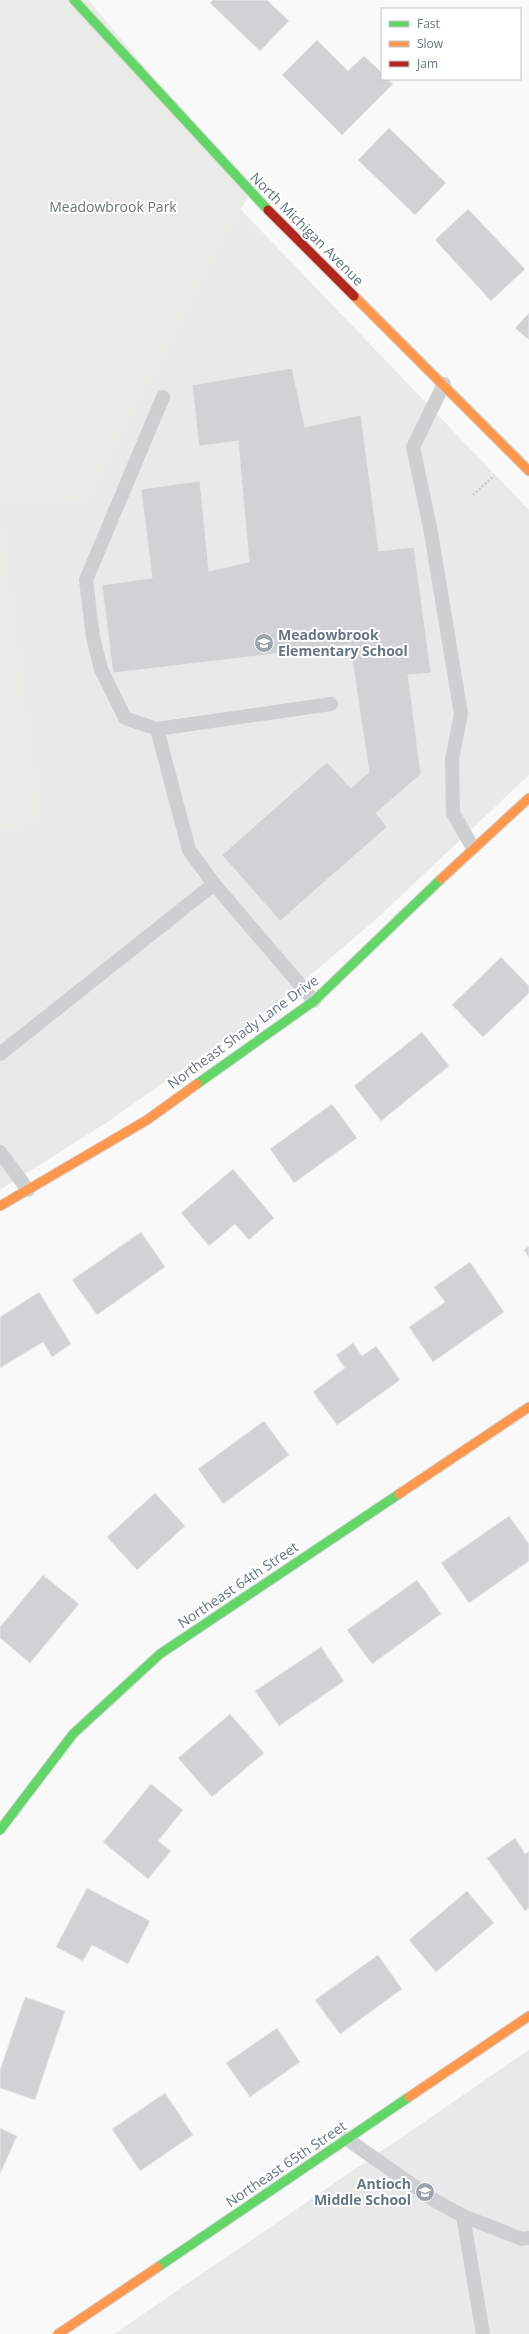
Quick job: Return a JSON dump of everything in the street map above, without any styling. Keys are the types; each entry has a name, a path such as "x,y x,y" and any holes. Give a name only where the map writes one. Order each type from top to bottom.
{"street":[{"name":"North Michigan Avenue","path":"74,0 250,192 444,384 529,471"},
{"name":"Northeast Shady Lane Drive","path":"0,1206 147,1120 314,1001 473,848 529,798"},
{"name":"Northeast 64th Street","path":"0,1830 73,1734 160,1654 529,1407"},
{"name":"Northeast 65th Street","path":"58,2334 529,2016"}],"lane":[{"path":"444,384 413,446 430,527 461,714 452,759 453,812 473,848"},
{"path":"164,397 86,580 93,637 101,669 125,718 157,729 331,704"},
{"path":"157,729 188,850 214,884 314,1001"},
{"path":"0,1054 214,884"},
{"path":"0,1152 28,1190"},
{"path":"347,2139 434,2200 463,2216 522,2239 529,2238"},
{"path":"463,2216 483,2334"}],"path":[{"path":"474,495 496,474"}],"shaded area":[{"name":"Meadowbrook Elementary School","path":"40,0 529,510 529,775 372,923 277,1003 109,1121 0,1190 0,3"},
{"name":"Antioch Middle School","path":"529,2050 529,2334 114,2334"}],"green space":[{"name":"Meadowbrook Park","path":"0,0 88,0 250,192 88,499 0,507"},
{"path":"0,508 42,824 0,829"}],"building":[{"path":"213,0 267,0 289,21 260,51 210,3"},
{"path":"317,40 348,71 364,56 381,72 381,80 389,80 393,84 342,135 282,75"},
{"path":"389,128 446,183 415,215 358,160"},
{"path":"468,209 525,269 491,301 435,240"},
{"path":"529,313 529,340 515,328"},
{"path":"292,368 305,427 361,415 379,551 414,547 431,673 408,675 421,774 376,813 387,827 280,921 222,855 327,762 351,788 369,772 350,645 113,673 102,585 152,578 141,489 200,481 209,571 249,562 238,441 199,446 192,385"},
{"path":"501,957 529,986 529,993 483,1037 452,1005"},
{"path":"422,1032 449,1066 381,1121 354,1086"},
{"path":"332,1104 357,1138 294,1183 270,1149"},
{"path":"233,1169 274,1218 249,1240 235,1224 209,1246 181,1213"},
{"path":"141,1232 165,1267 97,1315 72,1280"},
{"path":"529,1246 529,1258 524,1250"},
{"path":"470,1262 504,1312 433,1362 409,1327 445,1302 434,1287"},
{"path":"39,1292 71,1344 52,1357 43,1342 0,1368 0,1317"},
{"path":"353,1343 362,1356 376,1346 400,1380 337,1425 313,1392 345,1368 336,1355"},
{"path":"264,1421 289,1455 223,1504 198,1469"},
{"path":"155,1493 185,1526 137,1570 107,1537"},
{"path":"509,1516 529,1544 529,1561 469,1603 441,1563"},
{"path":"43,1575 79,1604 30,1663 0,1638 0,1627"},
{"path":"417,1580 441,1614 372,1664 347,1630"},
{"path":"321,1647 344,1681 279,1726 255,1691"},
{"path":"230,1714 264,1753 212,1797 178,1758"},
{"path":"151,1784 183,1810 158,1841 171,1851 148,1879 103,1842"},
{"path":"515,1838 525,1854 529,1851 529,1908 525,1911 487,1858"},
{"path":"87,1888 150,1921 128,1964 92,1945 83,1961 56,1947"},
{"path":"467,1891 494,1923 436,1972 409,1940"},
{"path":"378,1955 402,1989 340,2034 315,2000"},
{"path":"25,1997 65,2011 35,2100 0,2088 0,2070"},
{"path":"277,2028 300,2062 250,2097 226,2063"},
{"path":"165,2093 193,2135 140,2171 112,2129"},
{"path":"0,2128 17,2136 0,2174"}],"traffic: fast":[{"path":"74,0 268,210"},
{"path":"197,1084 314,1001 441,879"},
{"path":"0,1830 73,1734 160,1654 399,1494"},
{"path":"158,2267 409,2097"}],"traffic: slow":[{"path":"354,296 529,471"},
{"path":"441,879 529,798"},
{"path":"0,1206 147,1120 197,1084"},
{"path":"399,1494 529,1407"},
{"path":"409,2097 529,2016"},
{"path":"58,2334 158,2267"}],"traffic: jam":[{"path":"268,210 354,296"}],"place":[{"name":"Meadowbrook Elementary School","path":"264,643"},
{"name":"Antioch Middle School","path":"425,2192"}]}
